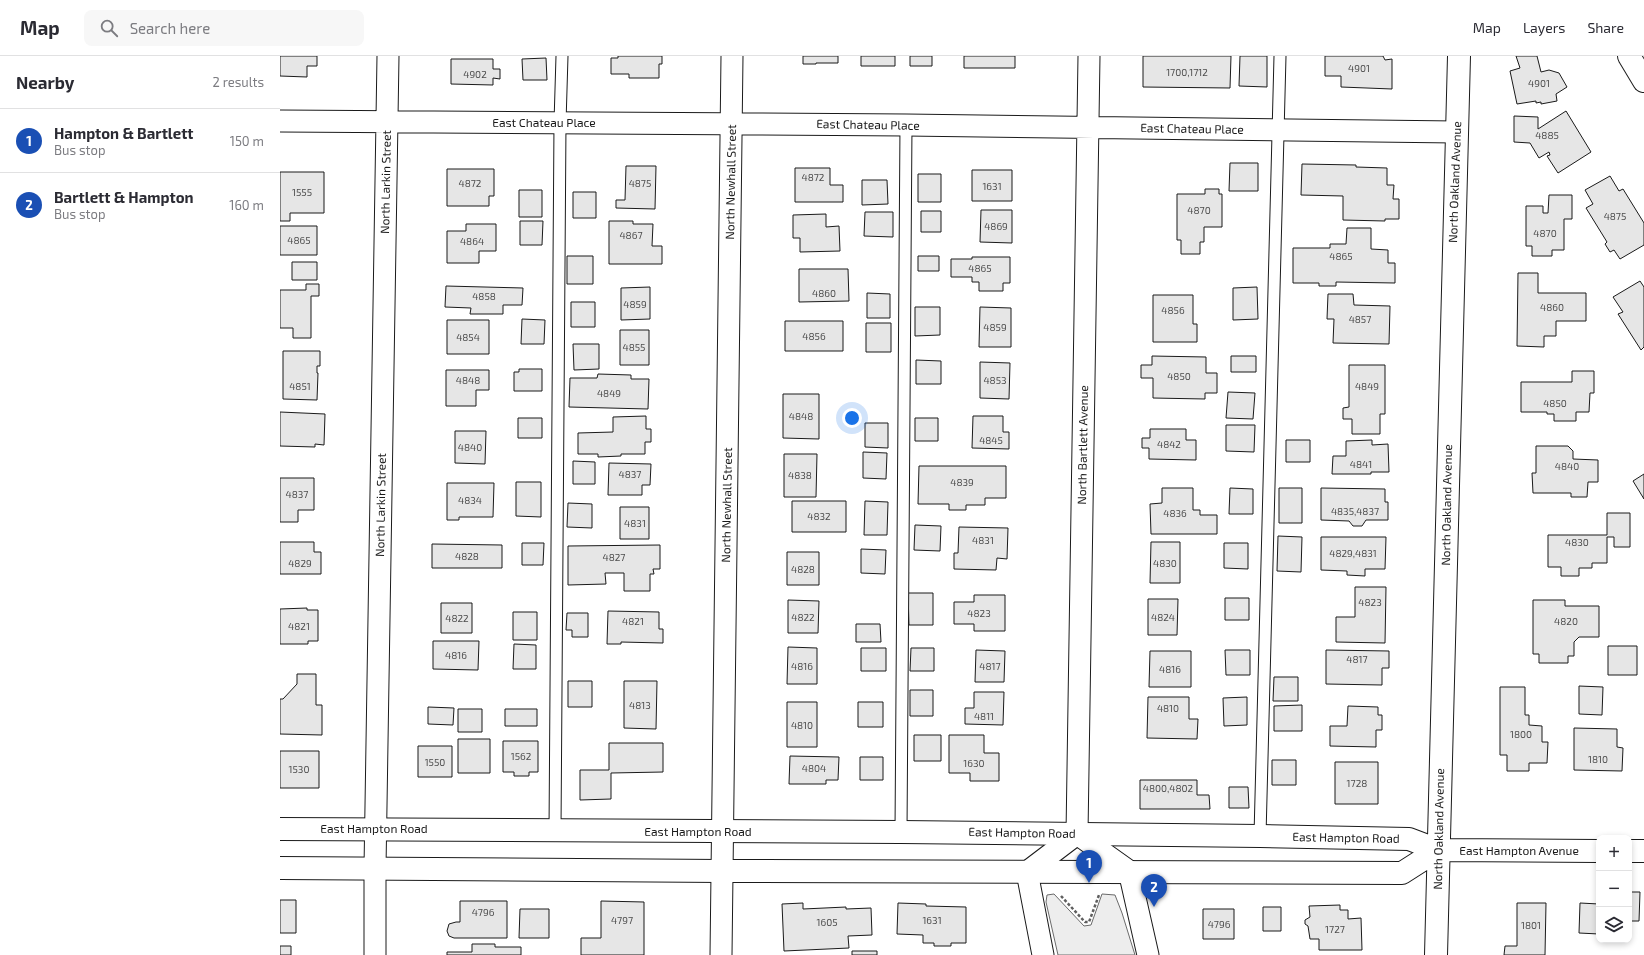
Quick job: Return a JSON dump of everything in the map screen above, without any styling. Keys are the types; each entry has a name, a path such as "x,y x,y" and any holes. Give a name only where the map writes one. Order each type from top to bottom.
{"main road":[{"name":"North Oakland Avenue","path":"1436,955 1459,56"},
{"path":"1628,56 1644,81"},
{"name":"East Hampton Road","path":"280,829 901,832 1260,836 1409,839 1438,850"},
{"path":"280,868 1402,873 1438,850"},
{"name":"East Hampton Avenue","path":"1438,850 1596,851"},
{"path":"1632,851 1644,851"}],"street":[{"name":"North Larkin Street","path":"375,955 375,868 388,56"},
{"name":"North Newhall Street","path":"721,955 732,56"},
{"name":"North Bartlett Avenue","path":"1077,834 1089,56"},
{"name":"East Chateau Place","path":"280,121 906,125 1456,132"},
{"path":"1043,955 1027,872 1077,834 1129,871 1148,955"}],"lane":[{"path":"555,831 560,123 562,56"},
{"path":"1260,836 1280,56"},
{"path":"901,832 906,125"}],"path":[{"path":"1057,891 1085,922 1089,922 1101,891"}],"shaded area":[{"path":"1054,894 1084,926 1091,925 1102,894 1115,895 1135,955 1058,955 1046,902 1047,895"}],"building":[{"path":"280,56 317,56 317,66 307,66 307,77 280,76"},
{"path":"618,56 662,56 662,64 659,64 659,78 629,78 629,74 611,74 611,58 618,58"},
{"path":"803,56 838,56 838,63 803,64"},
{"path":"861,56 895,56 895,66 861,66"},
{"path":"910,56 932,56 932,66 910,66"},
{"path":"964,56 1015,56 1015,68 964,68"},
{"path":"1143,56 1231,56 1230,88 1143,87"},
{"path":"1240,56 1267,56 1267,87 1239,86"},
{"path":"1325,56 1383,56 1385,60 1392,59 1392,89 1341,87 1341,76 1325,76"},
{"path":"1516,56 1537,56 1541,72 1549,70 1559,73 1567,87 1556,94 1557,101 1541,104 1541,102 1536,103 1536,101 1517,104 1510,71 1520,68"},
{"path":"546,58 547,80 523,80 522,59"},
{"path":"451,59 493,59 493,69 500,69 500,79 493,78 493,85 451,84"},
{"path":"1566,111 1591,152 1558,173 1547,156 1550,155 1549,152 1539,158 1530,143 1514,142 1514,116 1538,117 1538,129"},
{"path":"1230,163 1258,163 1258,191 1229,191"},
{"path":"1302,164 1356,165 1356,167 1387,168 1387,185 1394,185 1393,199 1399,199 1399,219 1385,219 1385,221 1343,220 1343,196 1301,195"},
{"path":"626,166 656,166 655,209 616,208 616,200 625,200"},
{"path":"795,168 830,168 830,185 843,185 843,202 795,202"},
{"path":"447,169 494,169 494,196 489,196 489,206 447,206"},
{"path":"972,170 1012,170 1012,201 972,201"},
{"path":"280,172 324,172 324,213 290,213 290,221 280,221"},
{"path":"918,174 941,174 941,202 918,202"},
{"path":"1610,176 1619,191 1623,189 1644,223 1644,245 1620,259 1614,250 1610,252 1605,244 1607,242 1586,208 1593,204 1585,190"},
{"path":"862,180 887,180 888,204 862,205"},
{"path":"1205,189 1219,189 1219,194 1222,194 1222,227 1204,227 1204,242 1200,242 1200,254 1181,254 1181,240 1177,240 1177,194 1205,194"},
{"path":"519,190 542,190 542,217 519,217"},
{"path":"573,192 596,192 596,218 573,218"},
{"path":"1549,195 1572,195 1572,219 1564,219 1564,250 1552,250 1552,256 1532,256 1532,246 1526,246 1526,206 1543,206 1543,213 1548,213"},
{"path":"981,210 1012,210 1012,243 980,242"},
{"path":"921,211 941,211 941,232 921,232"},
{"path":"865,212 893,212 893,237 864,236"},
{"path":"826,214 826,227 839,226 840,251 800,252 800,238 793,238 793,215"},
{"path":"520,221 543,221 542,245 520,245"},
{"path":"609,221 633,221 633,224 653,224 652,246 662,246 662,264 609,264"},
{"path":"466,224 496,224 496,251 479,251 479,263 447,263 447,231 466,231"},
{"path":"280,226 317,226 317,255 280,255"},
{"path":"1347,228 1371,228 1371,249 1388,250 1388,263 1395,263 1395,283 1336,282 1336,286 1319,286 1319,283 1293,283 1293,248 1330,248 1330,244 1346,244"},
{"path":"567,256 593,256 593,284 567,284"},
{"path":"918,256 939,256 939,271 918,271"},
{"path":"972,257 1010,257 1010,283 1003,283 1003,291 979,291 979,282 972,282 972,277 951,277 951,259 972,259"},
{"path":"292,262 317,262 317,280 292,280"},
{"path":"799,269 848,269 849,301 799,302"},
{"path":"1518,273 1538,273 1538,293 1586,293 1586,321 1556,321 1556,336 1544,336 1544,347 1517,346"},
{"path":"1640,281 1644,287 1644,347 1641,350 1618,314 1623,312 1613,297"},
{"path":"306,284 319,284 319,296 311,296 311,338 293,338 293,328 280,328 280,290 306,290"},
{"path":"446,286 523,288 522,305 503,305 503,314 470,314 471,308 445,307"},
{"path":"650,287 650,319 621,320 621,288"},
{"path":"1257,287 1258,319 1233,320 1233,288"},
{"path":"867,293 890,294 890,318 867,318"},
{"path":"1328,294 1353,294 1354,305 1390,306 1389,344 1333,343 1334,319 1327,319"},
{"path":"1153,295 1193,295 1193,324 1197,324 1197,342 1153,342"},
{"path":"571,302 595,302 595,327 571,327"},
{"path":"915,307 940,307 940,335 915,336"},
{"path":"980,307 1011,308 1011,347 979,347"},
{"path":"522,319 545,320 544,344 521,344"},
{"path":"447,320 489,320 489,354 447,354"},
{"path":"785,321 843,321 843,351 785,351"},
{"path":"866,323 891,323 891,352 866,352"},
{"path":"620,330 649,330 649,365 620,365"},
{"path":"573,344 599,344 599,369 574,370"},
{"path":"283,351 320,351 320,366 317,366 317,400 283,399"},
{"path":"1152,356 1206,357 1206,373 1217,373 1217,393 1205,393 1205,399 1153,398 1153,378 1141,378 1141,365 1152,365"},
{"path":"1231,356 1256,356 1256,372 1231,372"},
{"path":"916,360 941,361 941,384 916,384"},
{"path":"980,362 1010,363 1009,399 980,398"},
{"path":"1349,365 1385,365 1385,414 1380,414 1380,434 1352,434 1352,419 1343,419 1343,408 1349,407"},
{"path":"519,369 542,369 542,391 514,391 514,372 519,372"},
{"path":"446,370 489,370 489,390 476,390 476,406 446,406"},
{"path":"1572,371 1594,371 1594,393 1590,393 1589,412 1576,412 1576,421 1554,421 1554,414 1547,414 1547,412 1521,412 1521,382 1572,382"},
{"path":"598,374 631,375 631,379 649,379 648,409 569,407 570,378 597,378"},
{"path":"1228,392 1255,393 1253,419 1226,418"},
{"path":"783,394 819,394 819,439 783,438"},
{"path":"280,412 325,414 324,445 315,444 315,447 280,446"},
{"path":"646,416 646,429 651,429 651,442 645,442 645,454 621,454 621,456 598,457 598,454 578,454 578,433 613,432 613,417"},
{"path":"973,416 1003,416 1003,432 1009,432 1009,449 972,448"},
{"path":"518,418 542,418 542,438 518,438"},
{"path":"915,418 938,418 938,441 915,441"},
{"path":"865,423 888,423 888,448 865,447"},
{"path":"1226,425 1255,425 1254,452 1226,451"},
{"path":"1150,429 1186,429 1186,440 1196,440 1196,460 1149,459 1149,448 1142,448 1142,438 1150,438"},
{"path":"455,431 486,431 485,464 455,463"},
{"path":"1286,440 1310,440 1310,462 1286,462"},
{"path":"1372,440 1372,445 1388,444 1389,472 1371,472 1371,474 1332,474 1333,456 1346,456 1346,441"},
{"path":"1536,446 1568,446 1573,451 1573,459 1598,460 1598,482 1588,482 1587,497 1571,497 1571,493 1533,493 1532,473 1536,473"},
{"path":"863,452 887,453 886,479 863,478"},
{"path":"784,454 817,454 816,497 784,497"},
{"path":"573,461 595,462 595,484 573,484"},
{"path":"609,463 651,464 650,485 642,485 642,495 608,495"},
{"path":"919,466 1006,466 1006,498 985,498 985,505 966,505 966,510 949,510 949,504 918,504"},
{"path":"1644,474 1644,499 1633,481"},
{"path":"280,478 314,478 314,510 298,510 298,522 280,522"},
{"path":"516,482 541,482 541,517 516,516"},
{"path":"447,483 494,483 493,517 459,517 459,520 447,520"},
{"path":"1162,488 1193,488 1193,510 1200,510 1200,515 1217,515 1217,534 1151,534 1150,504 1162,503"},
{"path":"1230,488 1253,489 1253,514 1229,514"},
{"path":"1279,488 1302,488 1302,523 1279,523"},
{"path":"1321,488 1385,489 1385,502 1388,502 1388,520 1366,520 1362,526 1353,526 1349,521 1321,520"},
{"path":"792,501 846,501 846,532 792,532"},
{"path":"865,501 888,502 887,535 864,535"},
{"path":"568,503 592,504 592,528 567,527"},
{"path":"620,507 649,507 649,539 620,539"},
{"path":"1607,513 1630,513 1630,547 1614,547 1614,537 1607,537 1607,563 1592,563 1592,568 1579,568 1579,576 1561,576 1561,567 1548,567 1548,535 1607,535"},
{"path":"915,525 941,526 940,551 914,550"},
{"path":"959,527 1008,528 1007,559 997,558 996,570 954,569 954,553 958,553"},
{"path":"1278,536 1302,537 1301,572 1277,571"},
{"path":"1321,537 1386,537 1385,569 1365,569 1365,576 1347,575 1347,571 1321,570"},
{"path":"280,542 314,542 314,552 321,552 321,574 280,574"},
{"path":"1151,542 1180,542 1180,583 1150,583"},
{"path":"522,543 544,543 543,565 522,565"},
{"path":"1224,543 1248,543 1248,569 1224,568"},
{"path":"432,544 502,545 502,568 432,568"},
{"path":"660,545 660,569 653,569 654,574 650,574 650,591 624,591 624,573 605,573 606,584 568,585 568,546"},
{"path":"861,549 886,550 885,574 861,573"},
{"path":"787,552 819,552 819,585 787,585"},
{"path":"1355,587 1386,587 1385,643 1336,642 1336,617 1355,617"},
{"path":"908,593 933,593 933,625 909,625"},
{"path":"974,595 1005,595 1005,631 974,631 974,624 954,624 954,602 974,602"},
{"path":"1225,598 1249,598 1249,620 1225,620"},
{"path":"1148,599 1178,599 1177,635 1148,635"},
{"path":"788,600 819,601 818,633 788,633"},
{"path":"1533,600 1565,600 1565,606 1599,606 1599,637 1579,637 1574,642 1574,656 1568,656 1568,663 1539,663 1539,654 1533,654"},
{"path":"441,603 472,603 472,633 441,633"},
{"path":"307,608 307,610 318,610 318,641 308,641 308,644 280,644 280,609"},
{"path":"608,611 659,612 659,629 663,629 663,643 621,642 621,644 607,644"},
{"path":"513,612 537,612 537,640 513,640"},
{"path":"567,613 588,613 588,637 572,637 572,630 566,630"},
{"path":"856,624 880,624 881,642 856,642"},
{"path":"433,641 479,641 478,670 433,669"},
{"path":"514,644 536,645 536,669 513,669"},
{"path":"1608,646 1637,646 1637,675 1608,675"},
{"path":"788,647 817,648 817,684 787,684"},
{"path":"861,648 886,648 886,671 861,671"},
{"path":"911,648 934,648 934,671 910,671"},
{"path":"976,650 1005,651 1004,682 975,682"},
{"path":"1225,650 1250,650 1250,675 1226,675"},
{"path":"1326,650 1389,651 1389,668 1382,668 1382,685 1326,684"},
{"path":"1150,651 1191,651 1191,687 1149,687"},
{"path":"297,674 316,674 316,705 322,705 322,735 280,734 280,699 283,699 297,684"},
{"path":"1274,677 1298,677 1298,701 1273,701"},
{"path":"568,681 592,681 592,707 568,707"},
{"path":"624,681 657,681 656,729 624,728"},
{"path":"1579,686 1603,687 1602,715 1579,714"},
{"path":"1500,687 1525,687 1525,715 1529,715 1529,725 1542,726 1542,742 1548,742 1547,763 1529,763 1529,771 1507,771 1507,755 1500,755"},
{"path":"910,690 933,690 933,716 910,716"},
{"path":"974,692 1004,692 1003,725 965,724 965,708 974,708"},
{"path":"1148,697 1189,697 1189,719 1198,719 1197,739 1147,738"},
{"path":"1247,697 1247,725 1224,726 1223,698"},
{"path":"787,702 817,702 817,747 787,747"},
{"path":"858,702 883,702 883,727 858,727"},
{"path":"1302,705 1302,731 1274,731 1274,706"},
{"path":"1348,706 1378,707 1378,715 1382,715 1382,730 1376,730 1376,747 1330,746 1330,726 1347,726"},
{"path":"428,707 454,708 453,725 428,724"},
{"path":"458,709 482,709 482,732 458,732"},
{"path":"505,709 537,709 537,726 505,726"},
{"path":"1574,728 1617,729 1617,747 1623,748 1622,771 1574,770"},
{"path":"914,735 941,735 941,761 914,761"},
{"path":"949,735 984,735 984,753 999,753 999,781 970,781 970,773 949,773"},
{"path":"458,739 490,739 490,773 458,773"},
{"path":"503,741 538,741 538,772 529,772 529,776 514,776 514,772 503,772"},
{"path":"609,743 663,743 663,772 611,773 611,799 580,800 580,770 609,770"},
{"path":"418,746 452,746 452,777 418,777"},
{"path":"280,751 319,751 319,788 280,788"},
{"path":"790,756 839,757 838,780 826,780 826,784 789,784"},
{"path":"860,757 883,757 883,780 860,780"},
{"path":"1272,760 1296,760 1296,785 1272,785"},
{"path":"1335,762 1378,762 1378,804 1335,804"},
{"path":"1140,780 1197,780 1197,795 1209,795 1210,809 1140,809"},
{"path":"1229,787 1248,787 1249,808 1229,808"},
{"path":"1632,892 1640,892 1639,921 1632,921"},
{"path":"280,900 296,900 296,933 280,933"},
{"path":"460,901 507,901 507,938 454,938 449,936 447,931 449,924 460,922"},
{"path":"601,901 644,902 644,955 581,955 581,938 601,938"},
{"path":"803,903 803,909 846,907 846,909 871,908 872,935 848,936 849,948 784,951 782,904"},
{"path":"898,903 926,904 926,906 966,907 966,943 951,943 951,946 934,946 934,943 923,943 923,935 897,934"},
{"path":"1517,903 1546,903 1545,955 1504,955 1505,946 1517,946"},
{"path":"1580,903 1596,904 1596,934 1579,933"},
{"path":"1340,905 1340,910 1348,910 1348,919 1361,918 1362,950 1319,950 1319,939 1310,939 1308,926 1305,924 1305,920 1310,917 1309,906"},
{"path":"1263,907 1281,907 1281,931 1263,931"},
{"path":"520,909 549,909 549,938 519,938"},
{"path":"1203,909 1234,909 1234,939 1203,939"},
{"path":"472,944 495,944 495,947 521,947 521,955 447,955 447,952 472,952"},
{"path":"280,946 291,946 291,955 280,955"},
{"path":"852,951 877,951 877,955 852,955"}],"place":[{"name":"Hampton & Bartlett","path":"1089,883"},
{"name":"Bartlett & Hampton","path":"1154,907"}]}
